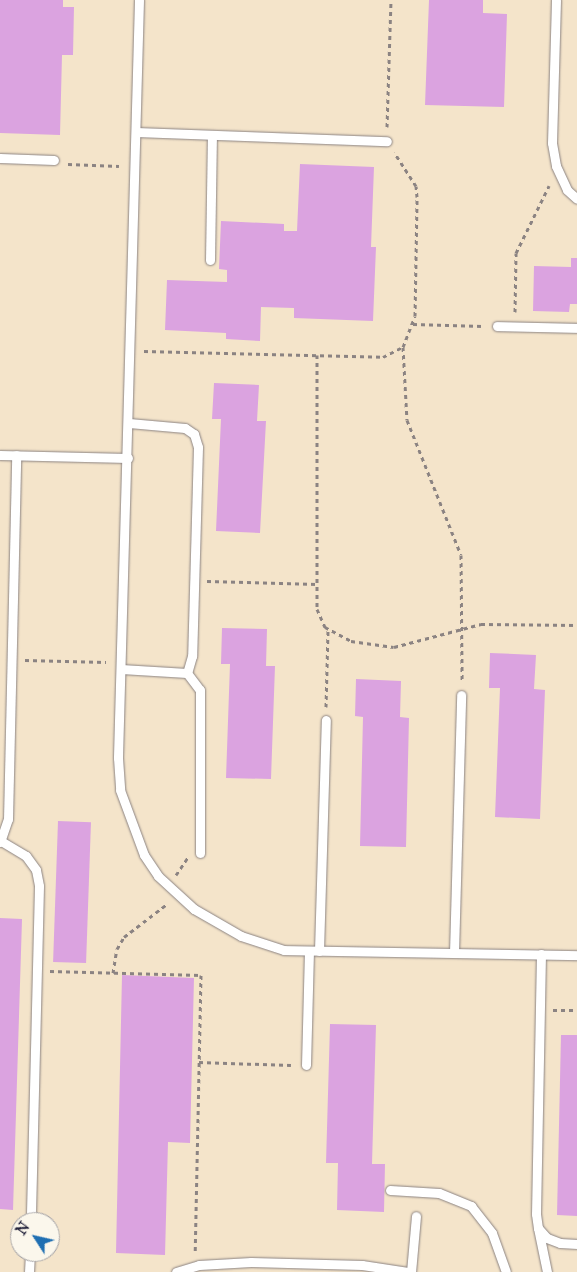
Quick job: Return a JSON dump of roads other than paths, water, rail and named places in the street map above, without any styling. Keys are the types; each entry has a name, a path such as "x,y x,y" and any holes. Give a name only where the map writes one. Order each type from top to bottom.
{"lane":[{"path":"139,0 121,666 120,790 144,855 171,890 194,909 242,936 284,950 577,955"},
{"path":"556,0 552,142 558,170 567,190 577,199"},
{"path":"136,132 387,141"},
{"path":"210,260 212,135"},
{"path":"0,158 54,160"},
{"path":"497,326 577,328"},
{"path":"129,423 171,424 185,428 194,434 198,447 192,656 187,673"},
{"path":"0,455 128,458"},
{"path":"16,455 8,819 1,842 26,856 36,870 39,886 30,1212"},
{"path":"121,666 187,673 200,690 202,706 200,853"},
{"path":"454,953 461,696"},
{"path":"319,951 326,720"},
{"path":"306,1065 309,951"},
{"path":"541,954 536,1214 547,1272"},
{"path":"390,1190 439,1193 470,1206 492,1233 506,1272"},
{"path":"176,1272 195,1266 251,1262 362,1265 410,1272 416,1216"},
{"path":"538,1228 554,1241 577,1244"}]}
